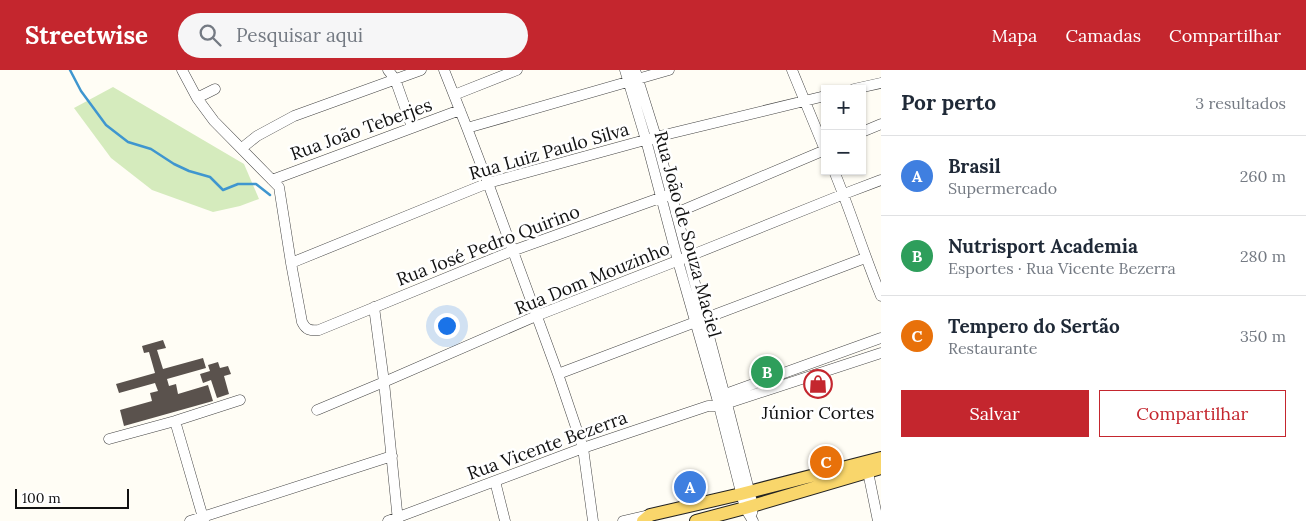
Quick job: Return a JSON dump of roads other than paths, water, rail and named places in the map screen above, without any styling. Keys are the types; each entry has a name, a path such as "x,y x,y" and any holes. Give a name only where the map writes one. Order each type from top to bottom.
{"main road":[{"path":"647,518 881,458"},
{"path":"696,521 751,513 881,468"}],"street":[{"path":"182,70 197,98 214,120 276,183 291,263"},
{"path":"388,70 395,79 412,127"},
{"path":"242,148 257,136 294,116 421,70"},
{"path":"444,70 488,183 583,448 593,521"},
{"path":"454,94 517,70"},
{"name":"Rua João de Souza Maciel","path":"624,70 634,77 700,320 719,402 751,513"},
{"path":"467,128 634,77 669,70"},
{"path":"792,70 821,140"},
{"path":"866,86 881,82"},
{"path":"197,98 215,89"},
{"name":"Rua Luiz Paulo Silva","path":"291,263 488,183 651,139 821,97"},
{"name":"Rua João Teberjes","path":"276,183 412,127 460,110"},
{"path":"866,130 881,124"},
{"path":"676,213 821,152"},
{"path":"836,175 881,296"},
{"name":"Rua Dom Mouzinho","path":"317,410 536,316 881,180"},
{"name":"Rua João de Souza Maciel","path":"666,195 676,213 683,259"},
{"name":"Rua José Pedro Quirino","path":"291,263 302,322 305,328 311,331 319,330 512,251 666,195"},
{"path":"558,374 866,258"},
{"path":"374,307 392,456 395,520"},
{"name":"Rua Vicente Bezerra","path":"719,402 881,338"},
{"name":"Rua Vicente Bezerra","path":"395,520 583,448 719,402 881,353"},
{"path":"109,439 175,421 240,400"},
{"path":"175,421 204,519"},
{"path":"190,521 204,519 392,456"},
{"path":"868,472 878,521"},
{"path":"495,481 505,521"},
{"path":"623,521 647,518"}],"waterway":[{"path":"70,70 81,91 106,125 128,142 151,149 189,171 210,177 223,190 238,184 256,184 270,195"}],"place":[{"name":"Nutrisport Academia","path":"767,372"},
{"name":"Júnior Cortes","path":"818,384"},
{"name":"Tempero do Sertão","path":"826,462"},
{"name":"Brasil","path":"690,487"}]}
